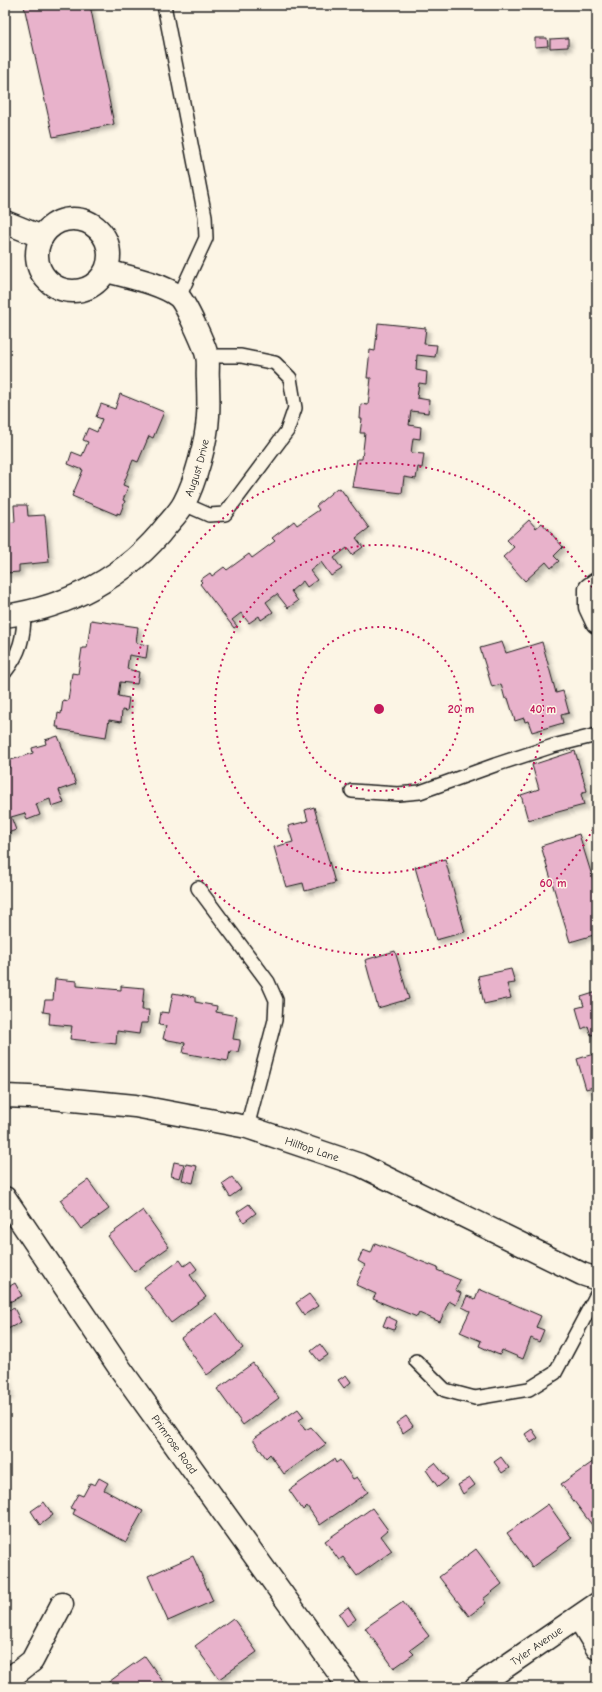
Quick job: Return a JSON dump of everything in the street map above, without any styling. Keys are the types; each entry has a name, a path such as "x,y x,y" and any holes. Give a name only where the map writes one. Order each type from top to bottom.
{"street":[{"path":"73,218 84,220 95,226 104,234 109,246 110,259 107,271 99,281 89,288 77,291 64,290 53,286 44,278 39,268 37,256 38,245 42,237 51,226 61,221 73,218"},
{"path":"5,222 42,237"},
{"path":"107,271 162,288 179,297"},
{"name":"August Drive","path":"14,614 66,600 87,591 115,574 156,539 184,504 195,475 208,418 207,356 192,320 179,297"},
{"path":"597,584 590,589 590,607 597,622"},
{"name":"Hilltop Lane","path":"5,1096 52,1098 135,1106 247,1128 360,1165 582,1274 597,1279"},
{"name":"Primrose Road","path":"5,1198 119,1368 349,1687"},
{"path":"5,1682 32,1661 62,1604"},
{"name":"Tyler Avenue","path":"476,1687 597,1604"},
{"path":"578,1618 597,1648"}],"lane":[{"path":"164,5 205,216 206,238 179,297"},
{"path":"184,504 209,515 225,514 287,431 295,408 290,378 275,363 241,356 207,356"},
{"path":"5,672 18,653 24,629 14,614"},
{"path":"352,791 398,794 420,792 495,764 553,746 597,735"},
{"path":"198,888 268,982 276,1000 275,1020 247,1128"},
{"path":"416,1361 445,1390 475,1398 530,1389 555,1373 597,1294"}],"building":[{"path":"90,5 114,124 53,137 24,6"},
{"path":"535,38 547,38 548,46 535,47"},
{"path":"568,38 568,47 550,48 550,39"},
{"path":"378,323 426,328 424,344 437,345 435,357 417,355 416,370 427,372 426,384 419,383 417,398 429,400 428,413 411,411 409,425 421,427 420,439 413,438 411,453 424,454 422,468 418,467 416,479 404,477 402,493 352,487 357,459 362,459 365,433 360,433 362,419 360,419 361,404 368,405 371,378 367,378 370,350 375,351"},
{"path":"120,394 164,412 153,438 149,436 138,462 133,460 123,485 128,487 123,500 125,501 120,514 117,513 117,515 72,496 83,470 68,464 72,452 82,456 88,442 83,440 88,428 97,432 102,419 96,417 101,404 115,409"},
{"path":"337,488 340,488 369,528 356,538 363,547 352,555 347,548 334,558 342,569 331,576 321,562 310,571 317,580 307,587 303,581 291,591 298,601 288,608 277,594 266,602 273,612 261,620 259,616 249,623 241,613 232,620 237,626 234,628 200,584 202,582 200,580 210,573 212,576 224,567 227,570 249,554 252,558 275,541 272,538 294,521 297,525 319,510 316,506"},
{"path":"14,505 27,505 28,516 45,515 49,562 19,565 19,572 6,573 5,523 15,522"},
{"path":"529,520 536,528 542,523 563,547 554,556 559,561 551,568 546,562 525,581 503,557 514,547 507,540"},
{"path":"91,620 138,627 136,643 148,645 146,658 129,655 127,669 139,672 137,684 120,682 118,696 129,698 127,711 122,710 121,722 109,720 106,737 58,729 59,727 56,727 58,713 61,714 63,700 68,701 72,673 78,674 82,648 87,648"},
{"path":"502,642 506,653 542,642 556,693 563,691 569,713 561,715 563,723 532,732 528,721 525,722 524,718 515,721 508,698 505,699 501,684 492,687 480,648"},
{"path":"58,736 76,784 59,790 64,803 52,807 50,799 36,804 40,815 27,820 25,813 11,817 16,830 5,834 5,769 10,767 8,761 33,753 32,748 46,744 45,740"},
{"path":"575,751 587,791 581,794 584,805 528,820 521,795 539,789 532,765"},
{"path":"314,807 335,883 305,891 303,883 286,887 274,847 293,842 288,826 308,821 305,810"},
{"path":"579,834 597,892 597,934 570,942 541,846"},
{"path":"445,859 465,932 436,940 415,867"},
{"path":"395,951 409,999 378,1008 365,960"},
{"path":"511,969 515,983 507,984 511,998 484,1004 478,976"},
{"path":"55,979 77,981 77,986 121,990 121,986 144,988 142,1010 149,1010 148,1023 141,1023 139,1034 117,1031 116,1044 70,1039 72,1026 49,1024 50,1013 43,1012 45,1000 53,1000"},
{"path":"597,992 597,1034 591,1035 588,1026 582,1029 576,1008 584,1006 581,997"},
{"path":"173,993 195,997 195,1002 217,1006 216,1012 237,1016 233,1039 240,1040 238,1052 230,1051 228,1061 183,1053 185,1043 163,1039 166,1026 159,1025 161,1012 169,1013"},
{"path":"597,1053 597,1086 586,1089 577,1059"},
{"path":"174,1162 184,1164 180,1178 171,1176"},
{"path":"186,1164 197,1166 193,1183 182,1180"},
{"path":"232,1177 241,1189 230,1197 222,1184"},
{"path":"88,1180 109,1209 81,1229 60,1200"},
{"path":"249,1204 256,1213 244,1222 237,1212"},
{"path":"143,1210 169,1247 134,1272 108,1236"},
{"path":"375,1243 438,1268 437,1270 460,1280 455,1290 461,1293 456,1305 449,1301 440,1322 419,1313 417,1317 373,1299 376,1294 356,1285 365,1265 358,1261 363,1250 371,1253"},
{"path":"180,1260 184,1266 191,1261 197,1269 190,1275 206,1297 171,1323 144,1287"},
{"path":"15,1283 22,1296 5,1304 5,1289"},
{"path":"479,1289 541,1316 536,1327 544,1330 539,1342 531,1338 523,1359 502,1350 500,1355 497,1354 479,1346 481,1341 460,1332 470,1311 462,1307 467,1296 475,1299"},
{"path":"309,1294 318,1306 304,1315 296,1303"},
{"path":"14,1308 21,1322 6,1330 5,1313"},
{"path":"217,1313 243,1348 207,1375 181,1338"},
{"path":"387,1316 397,1321 394,1330 383,1326"},
{"path":"320,1344 328,1355 319,1361 311,1351"},
{"path":"253,1363 279,1398 243,1425 217,1389"},
{"path":"5,1369 9,1395 5,1396"},
{"path":"346,1375 351,1382 344,1388 338,1380"},
{"path":"298,1409 304,1417 299,1420 305,1430 311,1427 326,1444 284,1474 270,1454 266,1458 253,1439"},
{"path":"406,1416 413,1426 403,1433 396,1423"},
{"path":"532,1429 538,1438 531,1443 525,1434"},
{"path":"501,1457 509,1468 502,1473 494,1462"},
{"path":"334,1459 336,1463 340,1460 353,1479 357,1477 368,1492 320,1525 307,1506 303,1510 289,1490"},
{"path":"597,1459 597,1521 592,1525 561,1484"},
{"path":"435,1463 448,1479 438,1487 426,1470"},
{"path":"99,1478 108,1483 104,1490 143,1511 126,1542 73,1514 75,1510 70,1508 78,1494 83,1496 90,1483 95,1485"},
{"path":"470,1478 475,1485 463,1494 458,1485"},
{"path":"44,1502 53,1515 40,1525 31,1511"},
{"path":"548,1504 572,1538 532,1567 507,1533"},
{"path":"372,1508 388,1530 381,1536 392,1551 357,1576 343,1557 339,1560 325,1541"},
{"path":"476,1549 502,1584 483,1599 486,1603 469,1616 439,1577"},
{"path":"193,1556 213,1601 168,1621 148,1576"},
{"path":"403,1602 429,1636 410,1650 414,1654 394,1668 365,1628"},
{"path":"348,1607 356,1619 347,1626 339,1614"},
{"path":"233,1618 257,1652 219,1679 195,1646"},
{"path":"145,1656 166,1686 102,1687 121,1673"}]}
